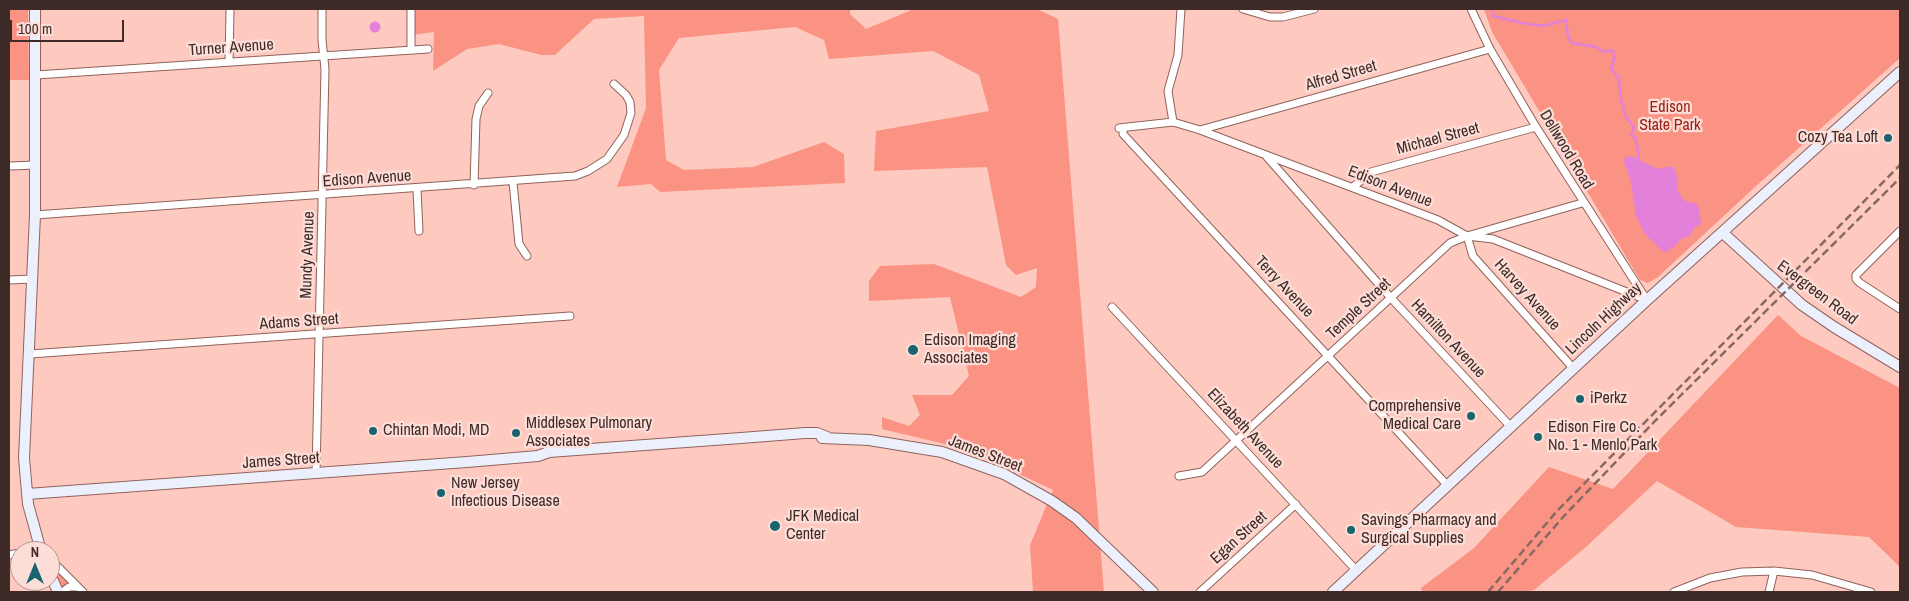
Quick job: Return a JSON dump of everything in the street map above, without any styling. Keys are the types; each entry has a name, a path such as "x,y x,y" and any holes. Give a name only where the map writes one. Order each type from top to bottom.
{"street":[{"path":"35,9 35,215 30,354 24,450 27,494 39,541"},
{"path":"229,62 230,9"},
{"name":"Mundy Avenue","path":"316,473 318,334 324,196 322,9"},
{"path":"411,9 411,50"},
{"path":"1173,122 1168,91 1178,55 1181,9"},
{"path":"1243,9 1270,17 1283,17 1314,9"},
{"name":"Dellwood Road","path":"1471,9 1490,49 1536,127 1582,203 1647,300"},
{"name":"Turner Avenue","path":"36,75 428,49"},
{"name":"Alfred Street","path":"1200,130 1490,49"},
{"name":"Lincoln Highway","path":"1333,592 1647,300 1900,72"},
{"name":"Edison Avenue","path":"35,215 324,196 575,176 588,171 607,159 622,140 631,113 630,102 626,94 614,84"},
{"path":"474,185 476,119 479,106 488,93"},
{"name":"Edison Avenue","path":"1121,128 1173,122 1200,130 1438,220 1467,236 1493,239 1647,300"},
{"name":"Michael Street","path":"1353,187 1371,172 1536,127"},
{"name":"Terry Avenue","path":"1121,128 1123,134 1448,486"},
{"name":"Hamilton Avenue","path":"1266,156 1391,298 1511,427"},
{"path":"9,166 36,165"},
{"path":"513,182 519,244 527,256"},
{"path":"417,189 420,231"},
{"name":"Temple Street","path":"1179,476 1202,472 1450,243 1467,236 1582,203"},
{"path":"1900,231 1856,275 1856,279 1860,283 1900,309"},
{"name":"Evergreen Road","path":"1723,233 1802,305 1900,367"},
{"name":"Harvey Avenue","path":"1467,236 1473,256 1574,368"},
{"path":"9,280 33,279"},
{"name":"Elizabeth Avenue","path":"1112,307 1356,570"},
{"name":"Adams Street","path":"30,354 570,316"},
{"name":"James Street","path":"27,494 538,456 558,452 806,433 827,437 869,440 942,452 1004,474 1052,501 1076,518 1153,592"},
{"name":"Egan Street","path":"1200,592 1296,504"},
{"path":"60,570 82,592"},
{"path":"1674,592 1710,578 1742,572 1774,571 1812,575 1869,592"},
{"path":"1769,592 1774,571"},
{"path":"62,592 69,587 76,587"}],"green space":[{"path":"9,9 28,9 29,80 9,80"},
{"path":"411,9 850,9 850,14 866,29 914,9 1037,9 1058,19 1104,592 1033,592 1030,545 1053,490 966,449 882,429 882,417 909,426 920,415 912,395 952,395 969,376 950,297 869,301 869,281 880,266 934,264 1021,297 1036,287 1037,268 1016,275 1006,265 987,167 874,171 876,131 989,111 979,75 933,51 829,59 824,40 795,27 679,38 659,70 666,160 684,170 753,167 824,142 844,154 845,183 660,192 651,184 617,187 646,108 644,16 594,19 555,55 541,55 499,44 467,49 433,71 434,32 411,35"},
{"name":"Edison State Park","path":"1484,9 1900,9 1900,58 1755,187 1658,277 1648,283 1640,280 1492,32"},
{"path":"1778,315 1801,336 1900,388 1900,567 1869,537 1736,527 1657,481 1586,547 1534,590 1526,592 1422,592 1421,588 1474,548 1549,467 1613,489"},
{"path":"60,569 83,592 58,592 60,591"}],"shaded area":[{"path":"375,21 381,27 375,33 369,27"},
{"path":"1631,156 1658,169 1671,166 1676,171 1678,191 1681,197 1685,201 1697,204 1699,209 1701,224 1694,228 1690,236 1681,239 1674,247 1664,253 1644,233 1636,216 1631,182 1624,161 1625,157"}],"waterway":[{"path":"1492,9 1493,16 1522,23 1543,26 1566,20 1568,37 1572,43 1596,47 1604,52 1612,50 1615,56 1611,68 1619,79 1621,100 1625,115 1634,128 1631,135 1636,139 1639,159"}],"railway":[{"path":"1488,592 1557,511 1900,165"},
{"path":"1498,592 1564,516 1655,421 1900,178"}],"place":[{"name":"Cozy Tea Loft","path":"1888,138"},
{"name":"Edison Imaging Associates","path":"913,350"},
{"name":"iPerkz","path":"1580,399"},
{"name":"Comprehensive Medical Care","path":"1471,416"},
{"name":"Chintan Modi, MD","path":"373,431"},
{"name":"Middlesex Pulmonary Associates","path":"516,433"},
{"name":"Edison Fire Co. No. 1 - Menlo Park","path":"1538,437"},
{"name":"New Jersey Infectious Disease","path":"441,493"},
{"name":"JFK Medical Center","path":"775,526"},
{"name":"Savings Pharmacy and Surgical Supplies","path":"1351,530"}]}
